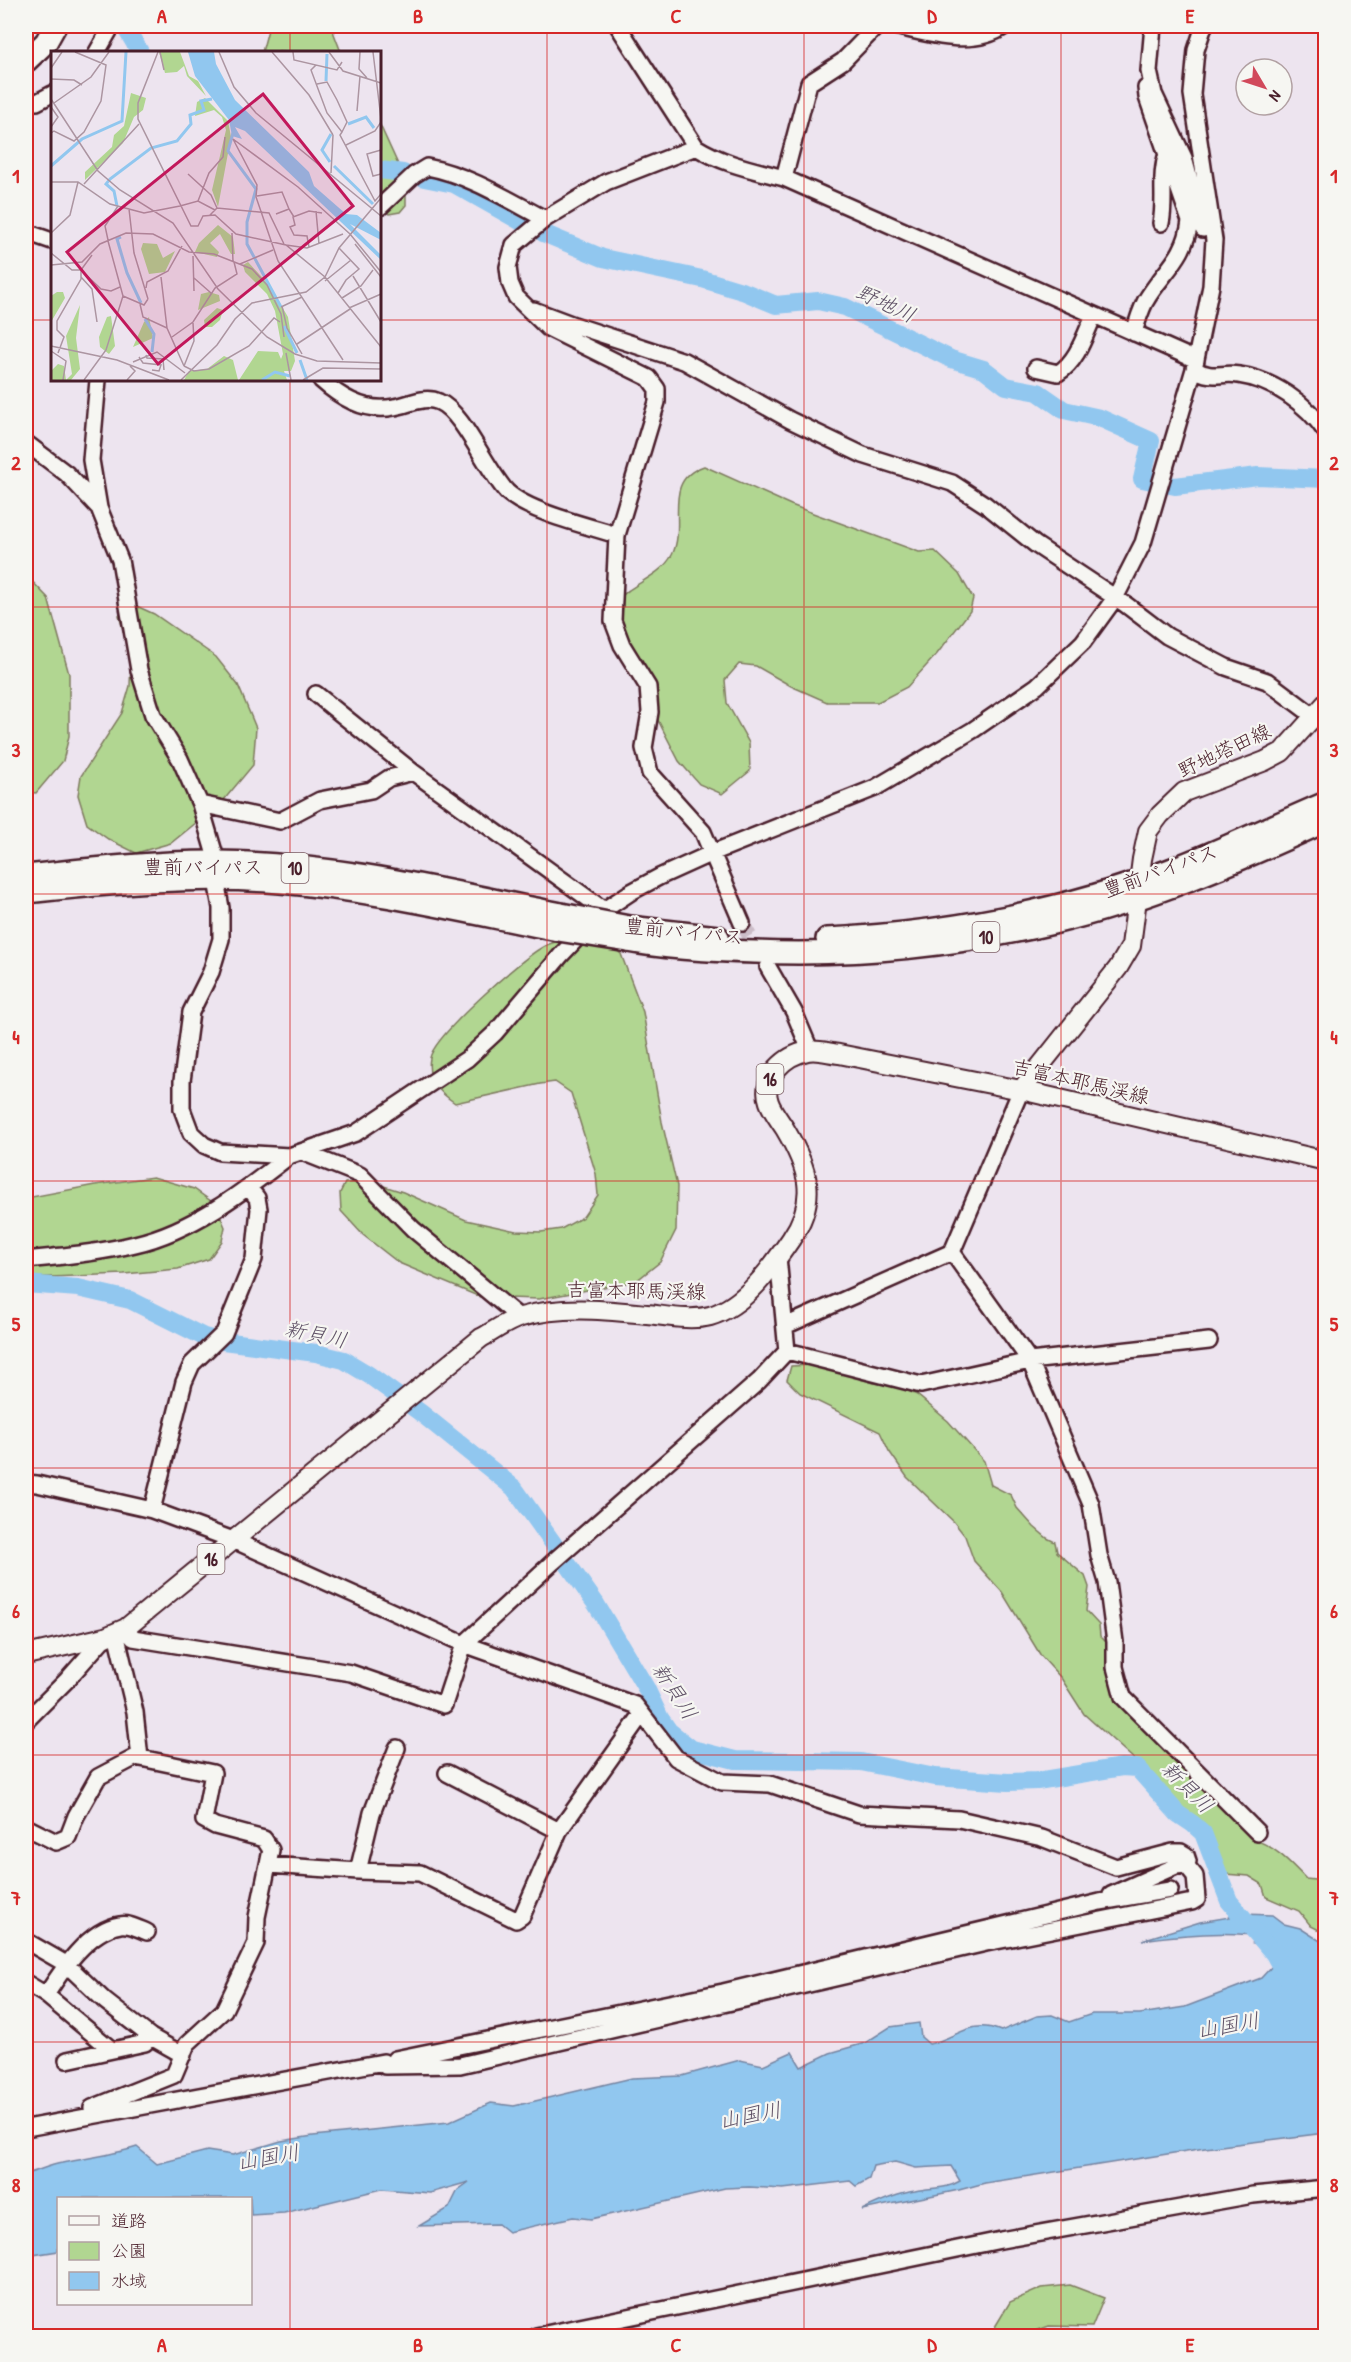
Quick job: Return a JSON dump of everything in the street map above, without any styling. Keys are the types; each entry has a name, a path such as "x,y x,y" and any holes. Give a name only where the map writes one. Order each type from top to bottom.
{"highway":[{"path":"26,61 46,42 55,26"},
{"name":"豊前バイパス","path":"26,876 85,869 216,871 560,922 629,934 660,947 795,954 875,951 942,944 1055,923 1139,889 1171,870 1326,803"},
{"name":"豊前バイパス","path":"1139,889 1176,885 1326,821"},
{"name":"豊前バイパス","path":"26,892 216,871"}],"main road":[{"name":"野地塔田線","path":"1021,1089 1118,968 1131,946 1142,859 1148,831 1160,815 1184,792 1282,752 1320,710"},
{"name":"吉富本耶馬渓線","path":"26,1655 116,1633 481,1338 520,1318 583,1308 683,1317 710,1316 729,1307 747,1294 793,1236 807,1204 808,1183 801,1157 768,1101 769,1081 781,1064 793,1055 810,1050 839,1054 1021,1089 1326,1161"}],"street":[{"path":"98,51 112,26"},
{"path":"618,26 696,147 711,156 737,166 784,178 1094,315 1195,365 1205,375 1237,374 1268,382 1288,394 1326,432"},
{"path":"784,178 809,83 843,61 877,26"},
{"path":"895,26 943,38 988,35 1005,26"},
{"path":"1153,26 1149,71 1154,94 1184,158 1204,232 1214,240"},
{"path":"26,1260 135,1244 180,1228 249,1188 296,1154 356,1133 467,1059 495,1033 562,954 604,910 659,877 712,853 875,788 973,730 1037,686 1083,642 1115,598 1143,543 1195,365 1211,286 1214,240 1192,94 1196,50 1204,26"},
{"path":"1134,333 1146,300 1183,250 1190,221 1147,97 1146,88 1152,84"},
{"path":"26,102 37,102 51,95"},
{"path":"696,147 606,182 545,219 514,245 508,267 510,284 516,297 548,328 649,378 657,389 657,402 617,536 613,621 622,645 648,687 650,712 644,748 650,773 703,832 742,923"},
{"path":"1161,223 1164,210 1163,165 1167,154"},
{"path":"381,206 414,175 427,167 471,180 545,219"},
{"path":"26,232 51,241"},
{"path":"529,308 684,361 790,420 863,455 952,483 1167,636 1226,667 1267,681 1320,710"},
{"path":"1036,368 1058,373 1065,369 1072,361 1094,315"},
{"path":"98,381 91,460 99,508 120,560 139,670 153,715 180,759 200,804 216,871 221,908 221,939 211,972 190,1012 182,1081 182,1109 191,1133 204,1145 220,1152 296,1154 360,1175 413,1229 483,1284 520,1318"},
{"path":"322,381 347,400 369,407 393,408 423,399 439,402 453,413 494,477 510,494 530,506 617,536"},
{"path":"26,443 67,474 99,508"},
{"path":"316,694 413,772 604,910"},
{"path":"200,804 280,821 320,800 371,790 389,778 413,772"},
{"path":"768,968 794,1012 810,1050"},
{"path":"785,1326 951,1252 1021,1089"},
{"path":"152,1510 184,1382 192,1364 224,1332 254,1259 259,1209 257,1198 249,1188"},
{"path":"951,1252 1030,1361 1091,1504 1107,1582 1115,1642 1115,1667 1123,1697 1257,1832"},
{"path":"116,1633 133,1638 351,1673 444,1705 464,1644 573,1544 759,1381 787,1352 778,1257"},
{"path":"787,1352 921,1385 1030,1361 1209,1341"},
{"path":"26,1483 152,1510 233,1540 464,1644 634,1705 676,1758 722,1782 770,1784 859,1814 959,1819 1042,1838 1116,1867 1173,1852 1186,1855 1188,1861 1186,1865"},
{"path":"26,1721 116,1633"},
{"path":"116,1633 135,1712 141,1758"},
{"path":"268,1865 420,1873 516,1920 522,1916 559,1831 642,1714"},
{"path":"358,1871 372,1813 397,1748"},
{"path":"26,1827 56,1842 68,1837 76,1816 98,1777 136,1757 213,1773 204,1820 215,1826 264,1839 271,1850 257,1917 256,1943 224,2010 188,2044 174,2075 81,2113 79,2118"},
{"path":"447,1773 559,1831"},
{"path":"1100,1902 1176,1866 1186,1865"},
{"path":"383,2062 386,2066 460,2066 986,1943 1192,1902 1197,1899 1195,1876 1186,1865"},
{"path":"26,2128 214,2091 383,2062 723,1992 1100,1902 1170,1890"},
{"path":"46,1995 66,1964 87,1943 106,1929 122,1924 147,1932"},
{"path":"26,1941 66,1964 105,2001 151,2037 183,2055"},
{"path":"26,1983 46,1995 112,2050"},
{"path":"67,2060 146,2043 151,2037"},
{"path":"536,2337 1001,2240 1253,2195 1326,2188"}],"green space":[{"path":"269,26 331,26 341,51 262,51"},
{"path":"381,127 406,182 406,205 400,212 389,214 381,208"},
{"path":"704,466 791,505 919,552 935,551 959,574 973,598 970,611 937,654 907,687 878,702 827,702 791,686 756,666 739,664 725,680 727,703 749,743 750,771 722,794 699,784 679,761 620,646 610,610 626,592 658,571 672,555 678,530 679,493 683,482 691,473"},
{"path":"26,575 48,598 69,674 69,736 63,761 36,793 26,792"},
{"path":"130,603 154,614 216,657 238,685 256,728 253,765 223,801 171,843 136,853 108,839 87,824 78,795 81,776 122,713 130,686 131,659 119,615"},
{"path":"594,932 621,954 643,1012 662,1122 677,1186 676,1230 660,1262 636,1281 539,1299 480,1297 399,1263 363,1235 341,1211 340,1193 345,1183 371,1182 403,1192 466,1220 516,1231 541,1232 561,1229 583,1217 598,1195 596,1174 571,1093 555,1082 455,1103 435,1085 429,1066 435,1047 446,1033 515,967 546,945"},
{"path":"153,1177 194,1189 215,1204 225,1227 222,1241 209,1259 178,1269 26,1278 26,1198"},
{"path":"812,1365 874,1383 898,1386 917,1395 948,1421 984,1461 991,1485 1011,1495 1017,1508 1034,1527 1055,1542 1057,1552 1085,1576 1089,1587 1086,1611 1099,1625 1100,1636 1110,1646 1106,1670 1251,1832 1251,1839 1274,1850 1306,1879 1315,1880 1325,1886 1325,1933 1311,1926 1299,1911 1266,1897 1262,1884 1249,1876 1225,1874 1213,1863 1210,1851 1212,1840 1204,1828 1184,1814 1135,1760 1084,1714 1061,1678 1041,1656 1002,1592 974,1561 965,1536 954,1522 907,1477 889,1451 880,1432 800,1393 787,1380 791,1366"},
{"path":"1070,2285 1104,2298 1092,2327 1049,2326 1022,2336 1003,2336 995,2327 1010,2302 1042,2288"}],"water":[{"name":"山国川","path":"1228,1891 1243,1914 1272,1915 1284,1924 1300,1928 1325,1944 1325,2133 1205,2148 985,2183 862,2210 901,2194 944,2187 960,2181 951,2166 916,2168 895,2162 873,2166 869,2179 856,2186 850,2181 783,2189 725,2188 591,2219 573,2217 508,2232 498,2224 419,2226 449,2208 458,2190 469,2182 430,2193 382,2189 284,2213 252,2215 252,2197 57,2197 57,2251 26,2256 26,2174 58,2164 137,2147 157,2164 207,2151 233,2155 281,2141 313,2136 449,2122 491,2103 514,2106 632,2078 682,2076 740,2060 763,2065 792,2052 801,2067 830,2053 865,2043 890,2027 919,2023 921,2037 929,2044 972,2028 981,2027 1001,2031 1037,2016 1052,2015 1069,2022 1092,2014 1140,2014 1185,2007 1261,1978 1275,1963 1278,1951 1253,1943 1268,1937 1205,1934 1142,1940 1200,1922 1230,1917 1222,1893"}],"waterway":[{"name":"野地川","path":"125,27 139,51"},
{"name":"野地川","path":"381,170 403,173"},
{"name":"野地川","path":"424,178 454,184 525,224"},
{"name":"野地川","path":"543,233 603,258 702,279 745,292 776,305 818,301 845,307 951,359 984,369 1006,386 1038,392 1064,410 1100,418 1151,441 1142,479 1152,481"},
{"name":"野地川","path":"1170,485 1258,476 1326,479"},
{"name":"新貝川","path":"26,1284 78,1288 130,1300 204,1337 316,1353 344,1360 369,1375 421,1413 514,1488 596,1604 646,1688 660,1718 669,1731 692,1749 735,1760 861,1762 935,1777 1008,1782 1037,1781 1122,1767 1137,1768 1178,1814 1203,1833 1229,1901 1274,1954 1287,1978"}],"tunnel":[{"path":"742,923 763,959"}]}
